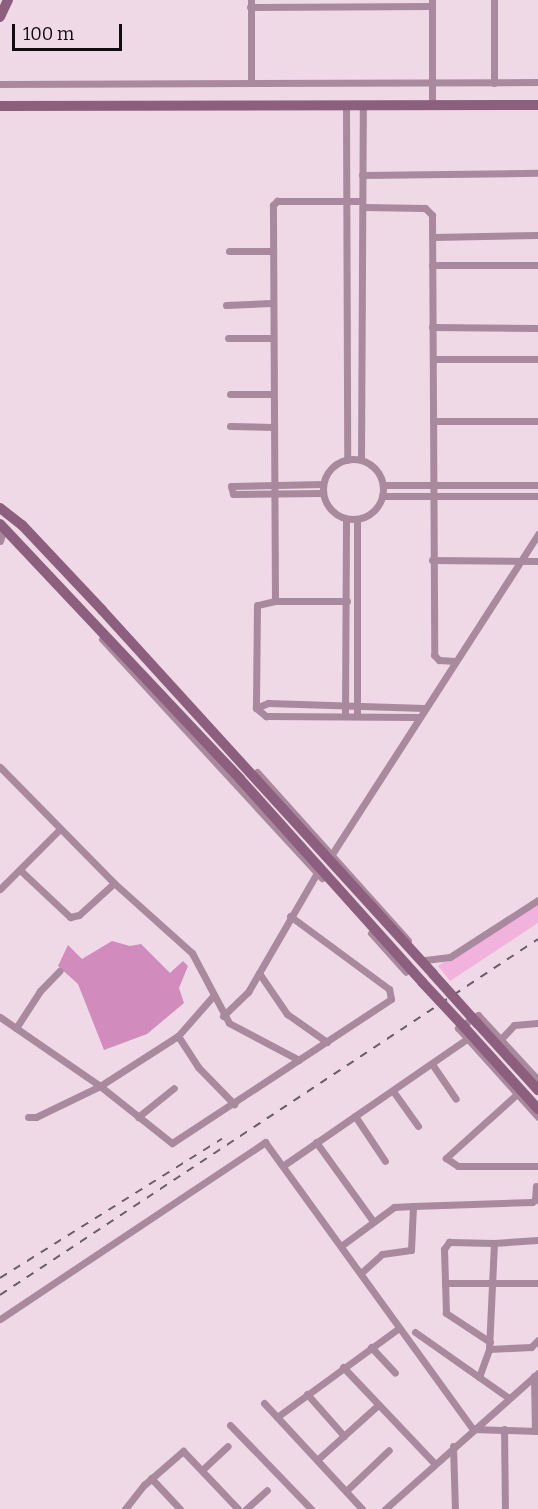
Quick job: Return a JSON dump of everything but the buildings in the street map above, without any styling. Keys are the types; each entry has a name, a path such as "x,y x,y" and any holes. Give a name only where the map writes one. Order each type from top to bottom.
{"main road":[{"path":"0,17 8,0"},
{"path":"0,106 538,105"},
{"path":"0,508 22,525 102,610 538,1090"},
{"path":"2,526 94,622 421,980 465,1034 538,1108"}],"street":[{"path":"494,0 494,83"},
{"path":"251,82 250,4 432,3 432,105"},
{"path":"0,84 538,82"},
{"path":"346,105 347,460"},
{"path":"361,460 363,105"},
{"path":"362,175 538,173"},
{"path":"275,602 271,394 274,202 346,201 430,209 433,237 432,560 435,655 439,660 455,661"},
{"path":"433,237 538,235"},
{"path":"228,251 272,251"},
{"path":"432,265 538,265"},
{"path":"226,305 271,303"},
{"path":"432,327 538,328"},
{"path":"228,338 271,338"},
{"path":"433,359 538,358"},
{"path":"230,394 271,394"},
{"path":"433,421 538,421"},
{"path":"230,426 272,427"},
{"path":"347,460 361,460 375,469 383,485 382,496 373,511 357,519 346,519 331,510 323,493 323,484 330,470 347,460"},
{"path":"383,485 432,483 538,485"},
{"path":"323,484 233,485 231,493 323,493"},
{"path":"382,496 432,494 538,496"},
{"path":"345,715 346,519"},
{"path":"357,519 357,716"},
{"path":"0,541 2,526"},
{"path":"332,854 418,717 538,534"},
{"path":"432,560 522,558 538,561"},
{"path":"256,708 256,609 260,603 347,601"},
{"path":"102,610 141,647 332,854 428,967 450,957 538,900"},
{"path":"94,622 111,651 400,966 421,980"},
{"path":"256,708 268,702 424,708"},
{"path":"256,708 266,716 418,717"},
{"path":"0,767 114,883 192,953 223,1016 256,1040 299,1060"},
{"path":"0,889 60,829"},
{"path":"20,870 70,917 79,915 114,883"},
{"path":"223,1016 243,1000 317,873"},
{"path":"0,1017 100,1086 172,1143 389,1002 392,993 290,916"},
{"path":"16,1028 33,1001 59,971"},
{"path":"259,973 287,1014 327,1042"},
{"path":"28,1117 36,1117 100,1086 178,1036 213,996"},
{"path":"538,1080 476,1014 458,1028 538,1117"},
{"path":"501,1039 514,1025 538,1023"},
{"path":"284,1165 432,1064 465,1034"},
{"path":"178,1036 198,1067 234,1104"},
{"path":"432,1064 456,1099"},
{"path":"138,1117 174,1088"},
{"path":"393,1091 418,1126"},
{"path":"517,1094 446,1158 458,1166 538,1166"},
{"path":"356,1116 386,1161"},
{"path":"0,1319 260,1142 269,1144 473,1429"},
{"path":"316,1142 374,1221"},
{"path":"341,1245 402,1204 413,1206 531,1202 536,1200 536,1186"},
{"path":"361,1273 382,1254 411,1250 413,1206"},
{"path":"538,1240 445,1245 446,1313 489,1345 531,1347 538,1340"},
{"path":"479,1377 489,1345 494,1243"},
{"path":"445,1283 538,1283"},
{"path":"277,1417 399,1328"},
{"path":"415,1332 509,1398"},
{"path":"371,1347 395,1373"},
{"path":"343,1367 434,1463"},
{"path":"473,1429 536,1431 536,1374"},
{"path":"385,1509 536,1374"},
{"path":"307,1394 345,1436"},
{"path":"264,1403 362,1509"},
{"path":"318,1460 378,1405"},
{"path":"230,1425 311,1509"},
{"path":"504,1429 505,1509"},
{"path":"202,1470 228,1446"},
{"path":"453,1446 455,1509"},
{"path":"346,1491 389,1450"},
{"path":"124,1509 151,1478 183,1451 238,1509"},
{"path":"151,1478 180,1509"},
{"path":"246,1509 267,1490"}],"shaded area":[{"path":"538,899 538,923 450,981 438,966"},
{"path":"112,941 130,946 141,944 170,973 183,961 188,966 179,988 184,1003 147,1034 104,1050 78,984 58,966 68,945 82,959"}],"railway":[{"path":"0,1295 538,939"},
{"path":"0,1278 222,1139"}]}
